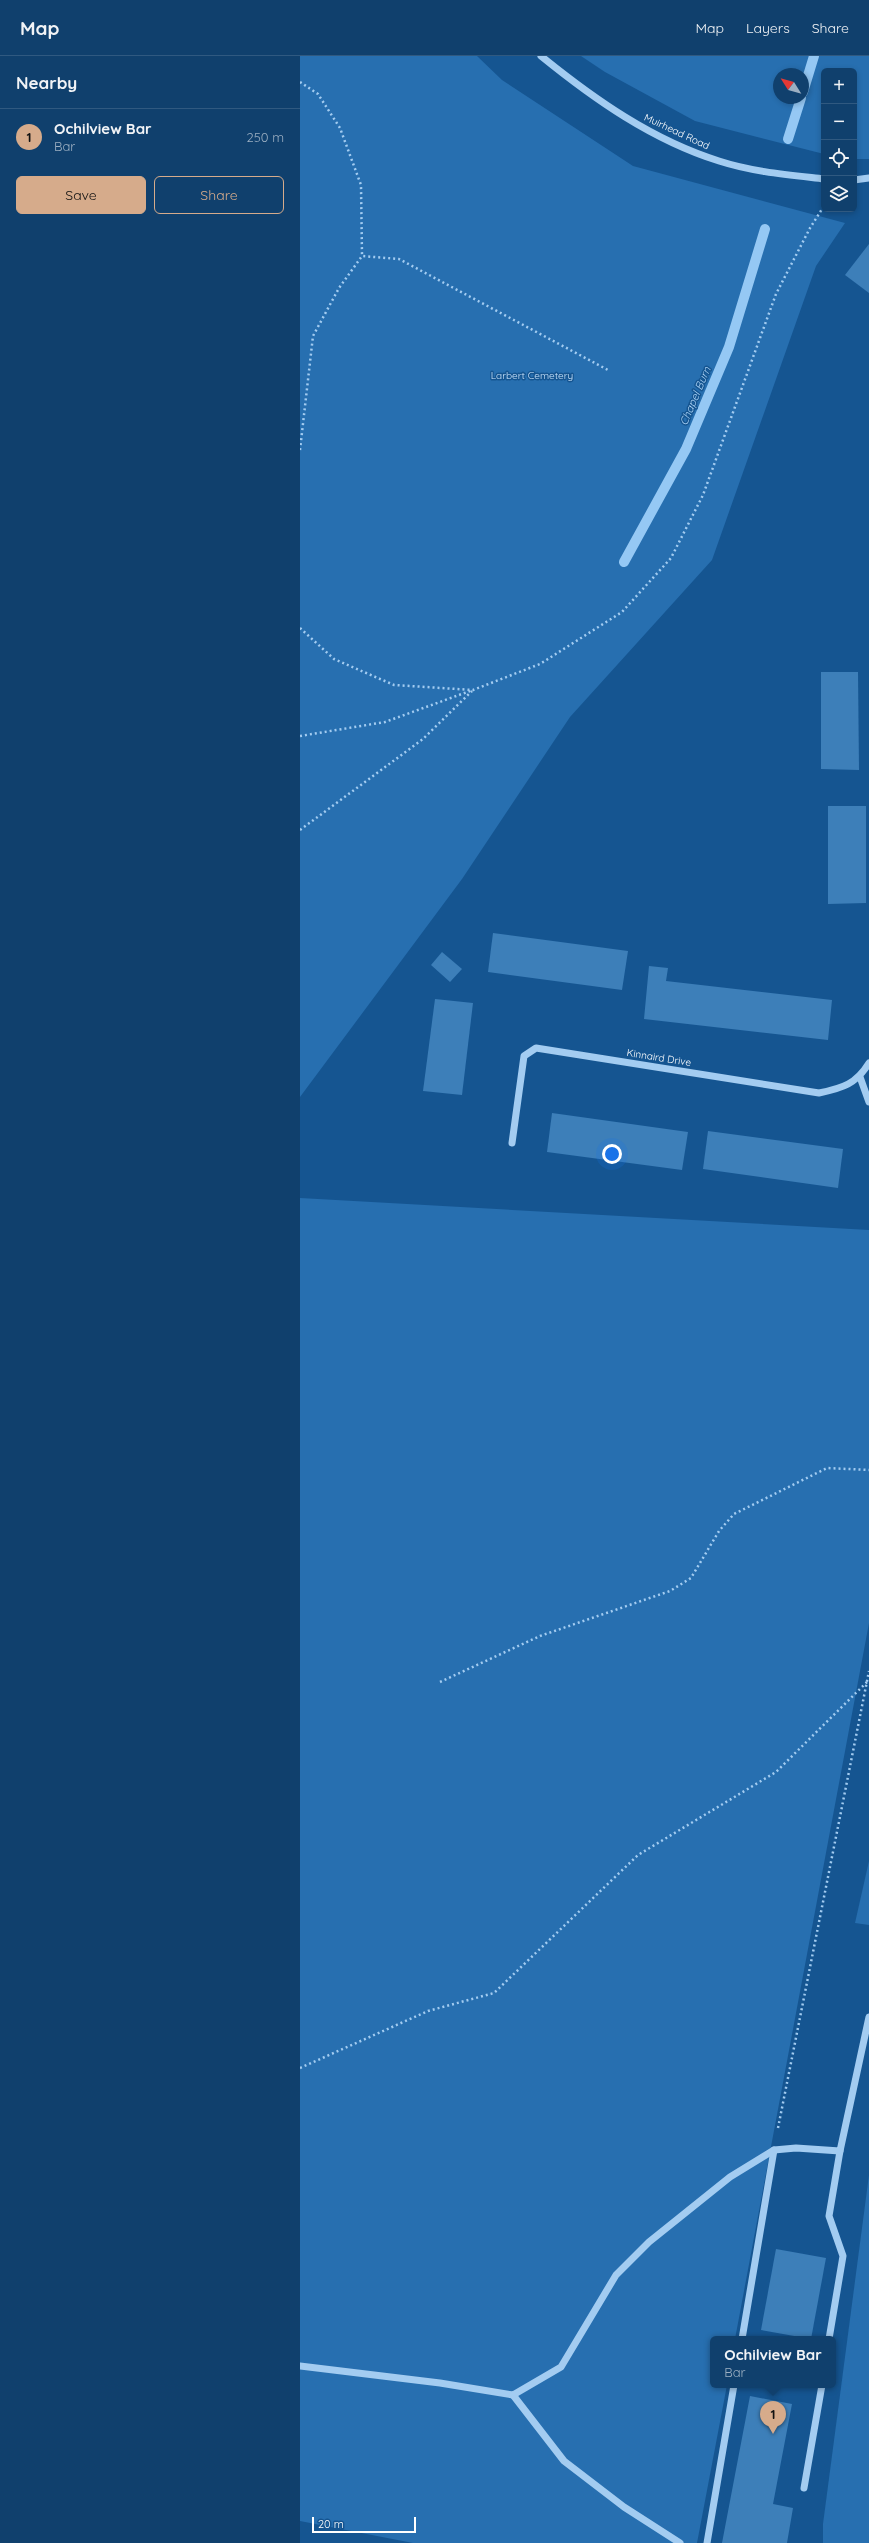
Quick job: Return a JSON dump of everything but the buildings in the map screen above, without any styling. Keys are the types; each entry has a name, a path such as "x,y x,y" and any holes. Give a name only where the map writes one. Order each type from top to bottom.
{"street":[{"name":"Muirhead Road","path":"541,56 618,114 673,142 719,161 772,173 821,179"},
{"path":"857,180 869,178"},
{"name":"Kinnaird Drive","path":"512,1143 524,1056 536,1048 819,1093 839,1089 860,1077 869,1063"},
{"path":"860,1077 869,1102"},
{"path":"830,2336 843,2256 829,2216 840,2151 869,2017"},
{"path":"300,2366 440,2383 513,2396 561,2367 616,2275 649,2242 730,2177 774,2150 796,2148 840,2151"},
{"path":"743,2336 774,2150"},
{"path":"707,2543 733,2388"},
{"path":"804,2488 821,2388"},
{"path":"513,2396 564,2461 624,2507 680,2543"}],"path":[{"path":"300,82 318,94 340,128 361,185 362,256 339,288 313,336 300,450"},
{"path":"300,736 385,722 473,690 540,664 622,612 671,558 702,495 776,294 810,228 821,211"},
{"path":"362,256 399,259 608,370"},
{"path":"300,628 334,659 394,684 473,690"},
{"path":"300,830 423,739 473,690"},
{"path":"440,1682 540,1636 670,1591 690,1578 718,1531 734,1514 827,1468 869,1470"},
{"path":"774,2150 869,1671"},
{"path":"300,2068 428,2011 494,1993 638,1855 776,1772 867,1682"}],"green space":[{"name":"Larbert Cemetery","path":"300,56 477,56 502,80 633,166 845,223 816,266 712,560 570,717 462,879 300,1097"},
{"path":"581,56 869,56 869,159 857,159 857,68 821,68 821,153 695,121 605,72"},
{"path":"300,1198 869,1230 869,1623 736,2336 710,2336 710,2388 726,2388 697,2543 413,2543 300,2521"},
{"path":"869,1861 869,1925 855,1923"},
{"path":"869,2175 869,2543 823,2543 823,2524"}],"waterway":[{"name":"Chapel Burn","path":"809,72 814,56"},
{"name":"Chapel Burn","path":"788,139 799,104"},
{"name":"Chapel Burn","path":"624,562 686,449 729,347 765,229"}],"place":[{"name":"Ochilview Bar","path":"773,2434"}]}
